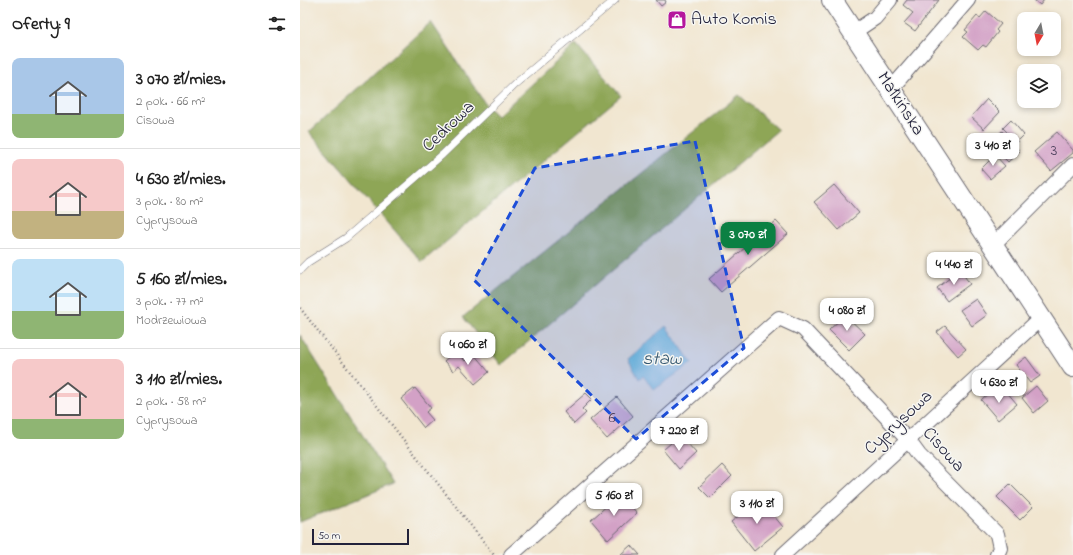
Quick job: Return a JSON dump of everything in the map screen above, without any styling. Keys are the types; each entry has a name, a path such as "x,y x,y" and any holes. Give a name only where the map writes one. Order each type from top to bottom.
{"main road":[{"name":"Małkińska","path":"832,0 1073,368"}],"street":[{"path":"854,32 874,18 890,0"},
{"path":"890,90 968,0"},
{"path":"993,246 1073,165"},
{"name":"Cisowa","path":"511,555 780,318 803,329 908,440 919,455 997,534 998,551"},
{"name":"Cyprysowa","path":"783,555 1041,318"}],"lane":[{"name":"Cedrowa","path":"300,270 308,262 346,238 442,155 515,84 615,0"}],"path":[{"path":"300,308 494,555"}],"highlighted area":[{"path":"695,141 744,348 636,439 474,280 535,168"}],"green space":[{"path":"431,22 486,105 497,116 576,44 621,96 422,262 309,132"},
{"path":"739,95 778,130 501,365 463,317"},
{"path":"300,335 393,484 300,522"}],"water":[{"name":"staw","path":"666,326 692,363 654,390 643,376 639,379 628,359"}],"building":[{"path":"656,0 665,0 666,2 661,6"},
{"path":"907,0 939,0 915,31 904,23 913,13 903,5"},
{"path":"1034,0 1044,0 1040,5"},
{"path":"986,11 1001,24 996,30 998,32 986,47 983,45 978,50 963,37 968,32 965,30 977,16 980,18"},
{"path":"987,99 1000,112 984,129 971,117"},
{"path":"1011,120 1024,135 1017,142 1003,128"},
{"path":"1002,131 1007,136 992,152 986,146"},
{"path":"1057,132 1073,150 1073,153 1051,171 1034,152"},
{"path":"1016,147 1020,151 1008,162 1004,158"},
{"path":"995,155 1005,166 990,179 981,169"},
{"path":"834,185 859,213 839,230 814,202"},
{"path":"776,221 788,234 721,292 709,279"},
{"path":"960,270 970,284 947,301 937,288"},
{"path":"976,299 987,315 972,326 960,310"},
{"path":"845,315 865,334 849,350 829,330"},
{"path":"945,326 966,349 958,356 937,332"},
{"path":"456,351 465,361 473,353 489,372 475,384 459,366 453,371 444,361"},
{"path":"1026,357 1040,376 1030,383 1016,365"},
{"path":"1036,386 1048,401 1034,413 1022,398"},
{"path":"415,388 431,408 426,412 433,420 424,428 401,399"},
{"path":"992,390 999,397 1006,391 1017,404 998,420 981,400"},
{"path":"586,393 592,399 582,409 586,413 574,424 564,412"},
{"path":"617,397 633,416 607,439 590,420"},
{"path":"680,435 696,453 679,469 663,450"},
{"path":"722,465 732,476 710,498 699,487"},
{"path":"1010,484 1033,507 1020,520 997,497"},
{"path":"620,494 637,513 608,540 591,520"},
{"path":"760,499 783,527 754,551 731,522"},
{"path":"631,545 640,555 620,555"}],"place":[{"name":"Auto Komis","path":"677,20"}]}
